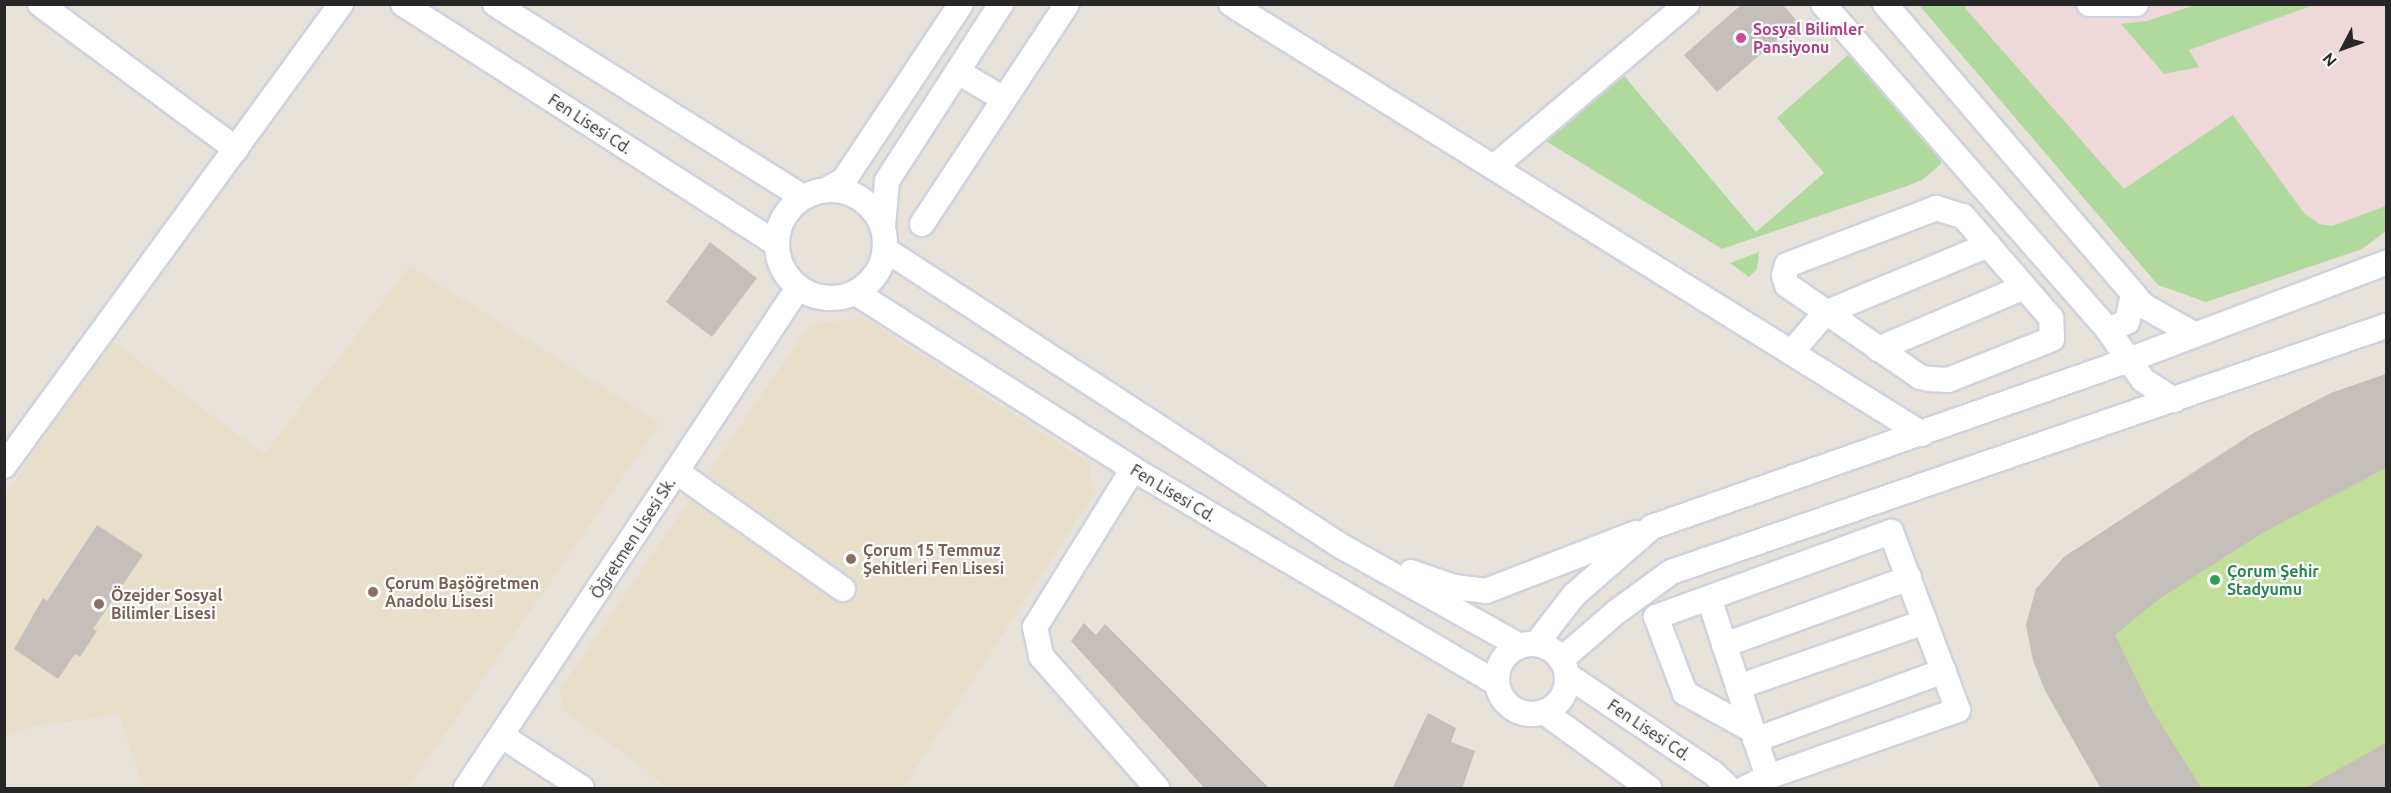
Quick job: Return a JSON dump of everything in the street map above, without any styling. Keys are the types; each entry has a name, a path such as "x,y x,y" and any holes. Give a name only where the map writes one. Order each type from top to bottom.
{"street":[{"path":"40,4 236,149"},
{"path":"4,466 341,4"},
{"name":"Fen Lisesi Cd.","path":"403,4 777,244"},
{"path":"495,4 803,198"},
{"path":"961,4 844,180 826,190 803,198 784,217 777,244 781,266 798,288 813,296 835,299 856,293 876,275 886,250 883,226 887,181 1001,4"},
{"path":"922,224 1067,4"},
{"path":"1231,4 1922,434"},
{"path":"1494,167 1687,4"},
{"path":"1823,4 2108,330 2126,361 2157,392 2174,400"},
{"path":"1885,4 2144,306 2192,333"},
{"path":"2089,4 2119,8 2136,4"},
{"path":"958,72 1004,99"},
{"path":"826,190 849,193 870,205 883,226"},
{"path":"1936,208 1963,216 1988,245 2051,318 2052,339 1948,380 1920,376 1787,285 1784,275 1787,265 1936,208"},
{"path":"1792,352 1825,313 1988,245"},
{"path":"886,250 1341,546 1528,645 1546,646 1564,667"},
{"path":"1341,546 1454,587 1486,591 1652,527 2126,361 2192,333 2386,263"},
{"path":"1878,349 2024,287"},
{"name":"Öğretmen Lisesi Sk.","path":"466,789 798,288"},
{"name":"Fen Lisesi Cd.","path":"856,293 1133,469 1497,683"},
{"path":"2108,330 2127,322 2133,294"},
{"path":"1652,527 1574,595 1528,645 1502,660 1497,683 1500,693 1513,708 1523,713 1544,712 1562,697 1564,667 1615,613 1671,573 2386,326"},
{"path":"1133,469 1035,627 1041,656 1158,789"},
{"path":"677,472 843,589"},
{"path":"1745,789 1768,777 1958,710 1944,671 1892,532 1656,617 1685,693 1754,735 1944,671"},
{"path":"1724,645 1909,578"},
{"path":"1709,598 1768,777"},
{"path":"1738,687 1925,622"},
{"name":"Fen Lisesi Cd.","path":"1564,667 1713,773 1729,789"},
{"path":"1544,712 1649,789"},
{"path":"502,736 582,789"}],"shaded area":[{"path":"1919,5 2386,5 2386,231 2362,249 2206,302 2158,285"},
{"name":"Çorum Başöğretmen Anadolu Lisesi","path":"410,266 660,423 408,788 143,788 119,714 32,727 5,737 5,495 111,340 264,454"},
{"name":"Çorum 15 Temmuz Şehitleri Fen Lisesi","path":"864,318 1089,463 1093,495 903,788 666,788 640,765 563,710 559,691 810,324"}],"green space":[{"path":"2198,4 2314,5 2189,50 2199,67 2164,74 2121,24 2147,21"},
{"path":"1919,5 1968,5 1965,8 2124,189 2233,115 2304,213 2319,224 2332,226 2386,206 2386,231 2362,249 2206,302 2158,285"},
{"path":"1849,54 1941,154 1941,164 1922,180 1904,187 1722,249 1544,140 1620,71 1756,232 1824,173 1777,118"},
{"path":"1759,252 1757,269 1749,277 1730,263"},
{"name":"Çorum Şehir Stadyumu","path":"2386,374 2386,788 2101,788 2045,691 2033,660 2026,625 2036,589 2064,557 2252,434 2331,393"}],"building":[{"name":"Sosyal Bilimler Pansiyonu","path":"1742,4 1782,4 1798,22 1717,92 1684,55"},
{"path":"710,242 757,278 712,337 666,302"},
{"path":"2386,374 2386,468 2264,532 2159,599 2115,635 2151,708 2202,789 2101,789 2045,690 2033,660 2026,625 2036,589 2064,557 2252,434 2331,393"},
{"path":"97,525 143,555 93,629 97,631 80,657 75,654 58,679 14,649 43,598 47,601"},
{"path":"1084,623 1096,635 1105,624 1270,789 1205,789 1071,641"},
{"path":"1428,713 1456,728 1451,742 1475,751 1462,789 1392,789"},
{"path":"2386,742 2386,789 2303,789 2370,752"}],"place":[{"name":"Sosyal Bilimler Pansiyonu","path":"1741,38"},
{"name":"Çorum 15 Temmuz Şehitleri Fen Lisesi","path":"851,559"},
{"name":"Çorum Şehir Stadyumu","path":"2215,580"},
{"name":"Çorum Başöğretmen Anadolu Lisesi","path":"373,592"},
{"name":"Özejder Sosyal Bilimler Lisesi","path":"99,604"}]}
